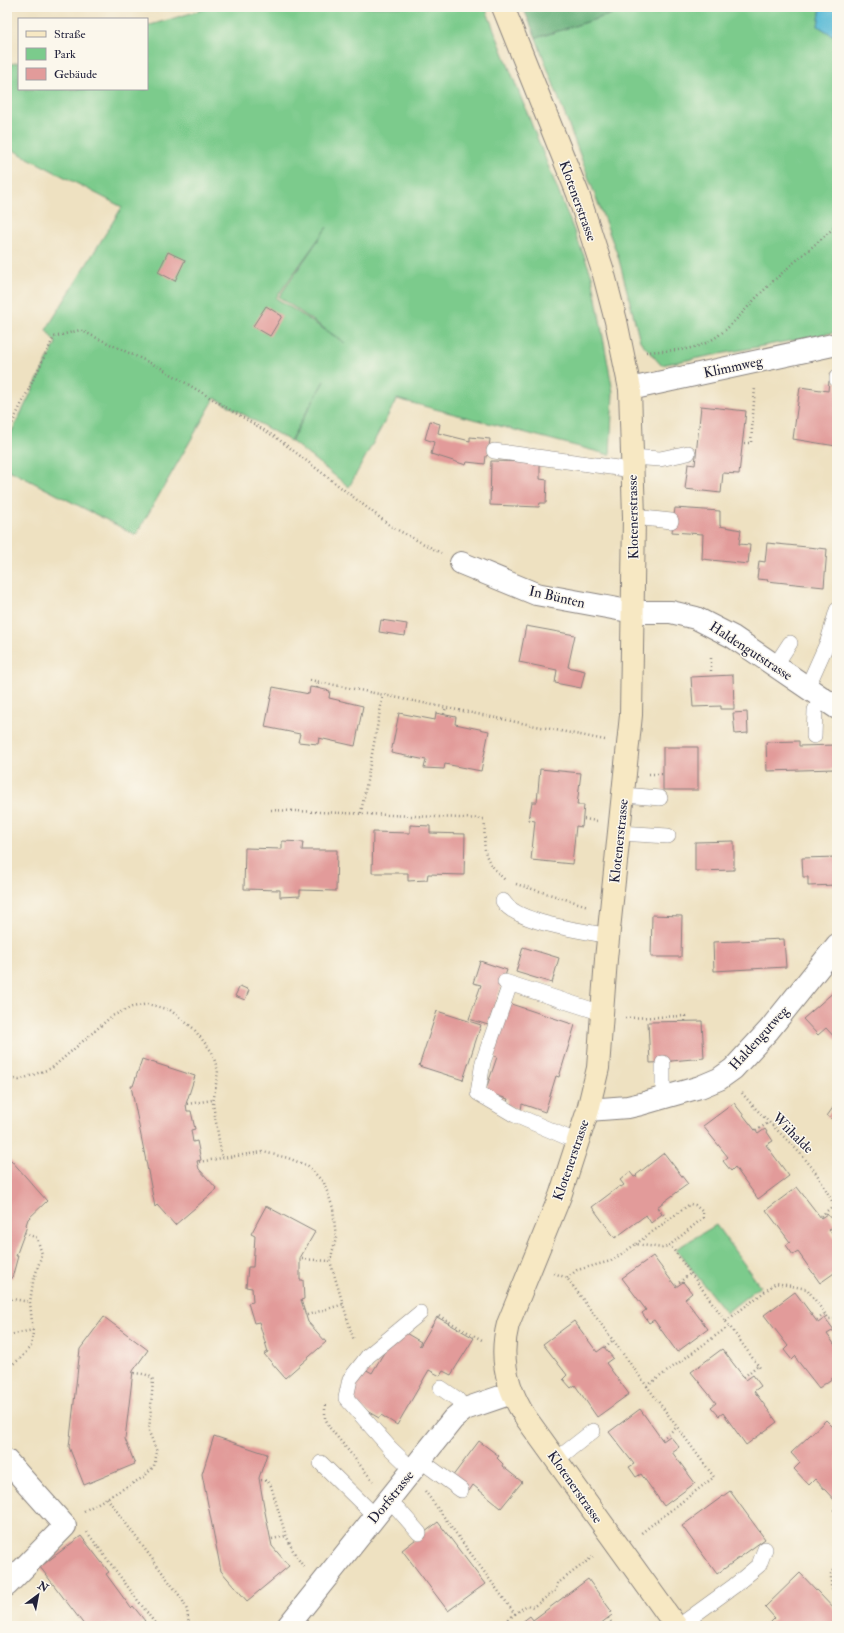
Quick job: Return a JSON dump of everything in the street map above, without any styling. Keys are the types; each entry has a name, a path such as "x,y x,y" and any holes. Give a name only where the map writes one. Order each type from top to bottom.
{"street":[{"name":"Klotenerstrasse","path":"503,7 578,194 603,271 630,389 634,517 634,612 629,743 609,936 598,1068 588,1110 560,1196 512,1312 505,1334 504,1363 512,1393 526,1418 677,1626"},
{"name":"Klimmweg","path":"630,389 837,344"},
{"name":"In Bünten","path":"461,563 536,594 634,612"},
{"name":"Haldengutstrasse","path":"634,612 671,612 696,618 732,637 822,698"},
{"name":"Haldengutweg","path":"588,1110 628,1107 700,1087 727,1074 769,1030 837,945"},
{"name":"Dorfstrasse","path":"288,1626 453,1419 465,1409 512,1393"},
{"path":"7,1461 70,1521 7,1586"}],"lane":[{"path":"494,451 632,463 660,460 688,453"},
{"path":"634,517 671,521"},
{"path":"814,736 815,710 822,698 833,643 837,610"},
{"path":"775,666 790,643"},
{"path":"624,795 660,798"},
{"path":"620,833 668,836"},
{"path":"503,901 506,907 516,914 530,920 609,936"},
{"path":"578,1142 515,1115 478,1093 483,1062 507,983 602,1013"},
{"path":"662,1063 662,1089 664,1097"},
{"path":"420,1313 368,1356 350,1379 346,1398 390,1448 416,1465 461,1490"},
{"path":"441,1388 457,1399 465,1409"},
{"path":"556,1460 593,1431"},
{"path":"321,1463 382,1508 398,1509 419,1533"},
{"path":"677,1626 734,1586 759,1565 765,1549"}],"path":[{"path":"622,355 682,350 696,347 714,338 768,286 837,225"},
{"path":"7,434 54,337 80,330 161,368 270,434 392,528 461,563"},
{"path":"744,443 751,443 755,384"},
{"path":"711,649 712,673"},
{"path":"310,680 612,742 629,743"},
{"path":"317,688 318,682"},
{"path":"361,813 383,695"},
{"path":"444,714 446,707"},
{"path":"271,810 485,819 484,849 491,866 508,882"},
{"path":"515,884 612,913"},
{"path":"7,1077 19,1080 52,1068 112,1016 132,1008 148,1004 170,1010 193,1028 212,1052 218,1071 212,1104 222,1158"},
{"path":"627,1018 685,1016 684,1021"},
{"name":"Wiihalde","path":"727,1074 768,1123 810,1165 826,1187 837,1211"},
{"path":"188,1104 213,1100"},
{"path":"756,1131 768,1123"},
{"path":"199,1162 263,1152 288,1158 308,1166 324,1182 333,1208 336,1238 330,1261 353,1333 354,1344"},
{"path":"567,1278 577,1270 611,1261 690,1204 695,1205 703,1212 703,1218 670,1245 662,1248 636,1244"},
{"path":"821,1216 834,1205"},
{"path":"658,1208 668,1220"},
{"path":"7,1368 20,1359 31,1346 33,1330 30,1302 33,1282 42,1254 37,1238 25,1233"},
{"path":"670,1245 759,1366 744,1377"},
{"path":"302,1259 330,1261"},
{"path":"532,1264 567,1278 714,1477 635,1537"},
{"path":"676,1285 691,1274"},
{"path":"726,1321 776,1283 807,1288 829,1319 837,1318"},
{"path":"7,1298 30,1302"},
{"path":"307,1315 344,1304"},
{"path":"436,1314 483,1341"},
{"path":"817,1320 825,1314"},
{"path":"647,1386 729,1326"},
{"path":"9,1335 33,1330"},
{"path":"605,1347 613,1340"},
{"path":"133,1373 147,1375 153,1380 149,1432 157,1452 154,1466 144,1477 70,1521 157,1626"},
{"path":"327,1399 324,1412 327,1423 382,1508"},
{"path":"662,1439 677,1427"},
{"path":"261,1480 268,1481 271,1486 286,1536 295,1556 307,1570"},
{"path":"424,1489 516,1614"},
{"path":"107,1498 182,1599 187,1610 189,1626"},
{"path":"272,1539 286,1536"},
{"path":"500,1626 527,1605 533,1607 556,1590 557,1584 595,1555"},
{"path":"837,1568 831,1573 831,1588 837,1596"},
{"path":"608,1618 614,1626"}],"green space":[{"path":"212,7 485,7 592,276 613,392 610,455 397,399 349,487 291,441 324,381 290,441 215,398 136,535 7,469 7,441 56,343 46,330 122,207 7,147 7,65 18,62 18,90 148,90 148,26","holes":["327,227 279,297 345,343 276,298"]},
{"path":"523,7 620,7 612,14 536,38"},
{"path":"620,7 821,7 818,26 837,38 837,332 661,365 640,341 618,256 536,38 612,14"},
{"path":"716,1225 760,1286 726,1313 676,1249"}],"water":[{"path":"821,7 837,7 837,38 818,26"}],"building":[{"path":"168,252 185,260 175,281 158,272"},
{"path":"266,306 282,316 270,336 253,326"},
{"path":"829,381 837,382 836,446 793,439 800,387 828,391"},
{"path":"701,406 746,411 739,474 723,473 721,493 685,489 688,464 695,465"},
{"path":"430,421 440,424 438,433 470,441 470,437 490,439 485,464 467,462 466,465 431,454 434,442 425,439"},
{"path":"491,461 540,462 540,479 547,480 546,503 540,503 539,507 490,505"},
{"path":"675,508 720,511 720,526 741,530 739,544 750,545 748,564 702,559 703,534 672,532"},
{"path":"767,543 827,549 824,587 757,579 759,561 765,562"},
{"path":"381,620 407,624 405,636 379,632"},
{"path":"526,626 575,635 568,667 585,671 581,688 555,683 557,670 519,662"},
{"path":"733,675 734,709 721,709 721,706 693,707 691,677"},
{"path":"273,687 309,694 310,687 317,688 330,691 329,698 363,706 355,746 319,738 318,744 298,742 300,734 265,727"},
{"path":"747,712 748,733 735,734 733,713"},
{"path":"399,713 435,720 436,713 456,717 455,724 489,731 481,771 445,764 444,769 424,768 426,760 391,753"},
{"path":"799,741 799,746 836,745 837,785 835,785 835,769 767,771 766,742"},
{"path":"663,747 698,747 698,790 663,790"},
{"path":"540,769 581,773 577,805 584,805 582,827 576,826 572,864 531,860 535,821 529,820 532,802 537,802"},
{"path":"410,825 430,826 430,833 465,834 464,875 428,874 427,880 408,881 408,873 372,873 373,832 410,833"},
{"path":"282,841 303,842 302,850 337,850 336,891 300,890 300,896 280,897 280,890 244,889 245,848 282,849"},
{"path":"734,841 734,870 695,871 695,842"},
{"path":"837,857 837,885 808,886 808,877 803,877 802,858"},
{"path":"652,915 682,916 681,957 651,957"},
{"path":"784,939 786,967 714,971 713,942"},
{"path":"523,947 559,958 552,983 516,972"},
{"path":"480,961 507,970 488,1025 469,1019 481,985 473,983"},
{"path":"240,986 249,990 245,1000 235,996"},
{"path":"837,989 837,1040 826,1028 818,1035 803,1019"},
{"path":"508,1003 575,1025 559,1077 556,1076 545,1112 522,1104 521,1110 506,1105 508,1099 485,1092 497,1057 491,1055"},
{"path":"437,1011 481,1025 463,1080 419,1066"},
{"path":"702,1021 704,1058 650,1063 648,1022"},
{"path":"142,1059 195,1076 186,1104 187,1111 191,1111 195,1129 191,1130 193,1142 197,1141 201,1160 197,1161 199,1169 217,1189 175,1225 157,1205 155,1207 131,1086 133,1086"},
{"path":"837,1102 837,1122 827,1116"},
{"path":"734,1103 758,1134 765,1129 773,1141 766,1145 789,1176 758,1199 735,1167 731,1171 723,1161 728,1157 703,1126"},
{"path":"664,1153 688,1184 657,1207 662,1214 651,1223 646,1215 615,1238 592,1207 620,1186 621,1187 624,1185 620,1180 630,1172 634,1177 637,1176 636,1175"},
{"path":"11,1160 47,1201 28,1219 27,1226 16,1256 18,1256 12,1278 9,1277 8,1286 7,1163"},
{"path":"797,1187 821,1218 827,1214 836,1225 829,1230 837,1240 837,1271 820,1283 798,1252 793,1255 786,1245 790,1242 766,1210"},
{"path":"266,1206 315,1232 300,1258 300,1280 303,1280 304,1299 301,1300 308,1322 326,1342 285,1378 264,1354 268,1352 259,1322 254,1323 248,1303 253,1302 252,1288 246,1287 248,1267 253,1267 255,1236 251,1234"},
{"path":"653,1256 676,1287 683,1282 692,1293 685,1299 708,1329 677,1352 654,1320 649,1323 642,1313 646,1310 622,1278"},
{"path":"795,1292 818,1323 825,1318 834,1330 827,1334 837,1348 837,1375 819,1388 797,1360 796,1356 792,1360 784,1350 788,1346 764,1315"},
{"path":"104,1317 148,1350 133,1371 125,1439 135,1464 84,1485 69,1447 80,1349"},
{"path":"437,1317 474,1338 451,1375 443,1371 440,1376 429,1370 397,1425 381,1415 379,1418 355,1404 352,1397 352,1387 363,1368 372,1373 389,1344 404,1332 421,1342 419,1345 420,1346"},
{"path":"574,1321 597,1352 604,1347 613,1358 606,1363 629,1394 597,1417 575,1385 571,1388 563,1379 567,1375 543,1344"},
{"path":"7,1329 10,1338 7,1339"},
{"path":"722,1349 746,1380 753,1375 761,1386 754,1391 777,1422 746,1445 723,1413 719,1416 711,1407 716,1403 691,1372"},
{"path":"640,1409 663,1441 670,1436 679,1447 672,1452 695,1483 664,1506 641,1474 636,1477 629,1467 634,1464 609,1432"},
{"path":"826,1420 837,1431 837,1503 815,1479 809,1485 794,1469 800,1463 791,1453"},
{"path":"214,1436 267,1454 259,1478 265,1512 272,1546 289,1566 247,1601 221,1571 202,1474"},
{"path":"479,1441 499,1456 497,1458 503,1464 502,1466 522,1482 501,1508 473,1485 469,1491 452,1477"},
{"path":"730,1491 765,1539 717,1574 682,1526"},
{"path":"837,1506 837,1514 833,1510"},
{"path":"438,1522 485,1584 448,1611 402,1550"},
{"path":"81,1536 109,1572 106,1574 131,1608 133,1606 145,1621 138,1626 111,1626 110,1624 106,1626 85,1626 40,1567"},
{"path":"800,1573 837,1612 837,1626 768,1625 775,1618 765,1607"},
{"path":"588,1579 612,1612 610,1613 612,1615 600,1624 602,1626 517,1626 530,1616 533,1620"}]}
